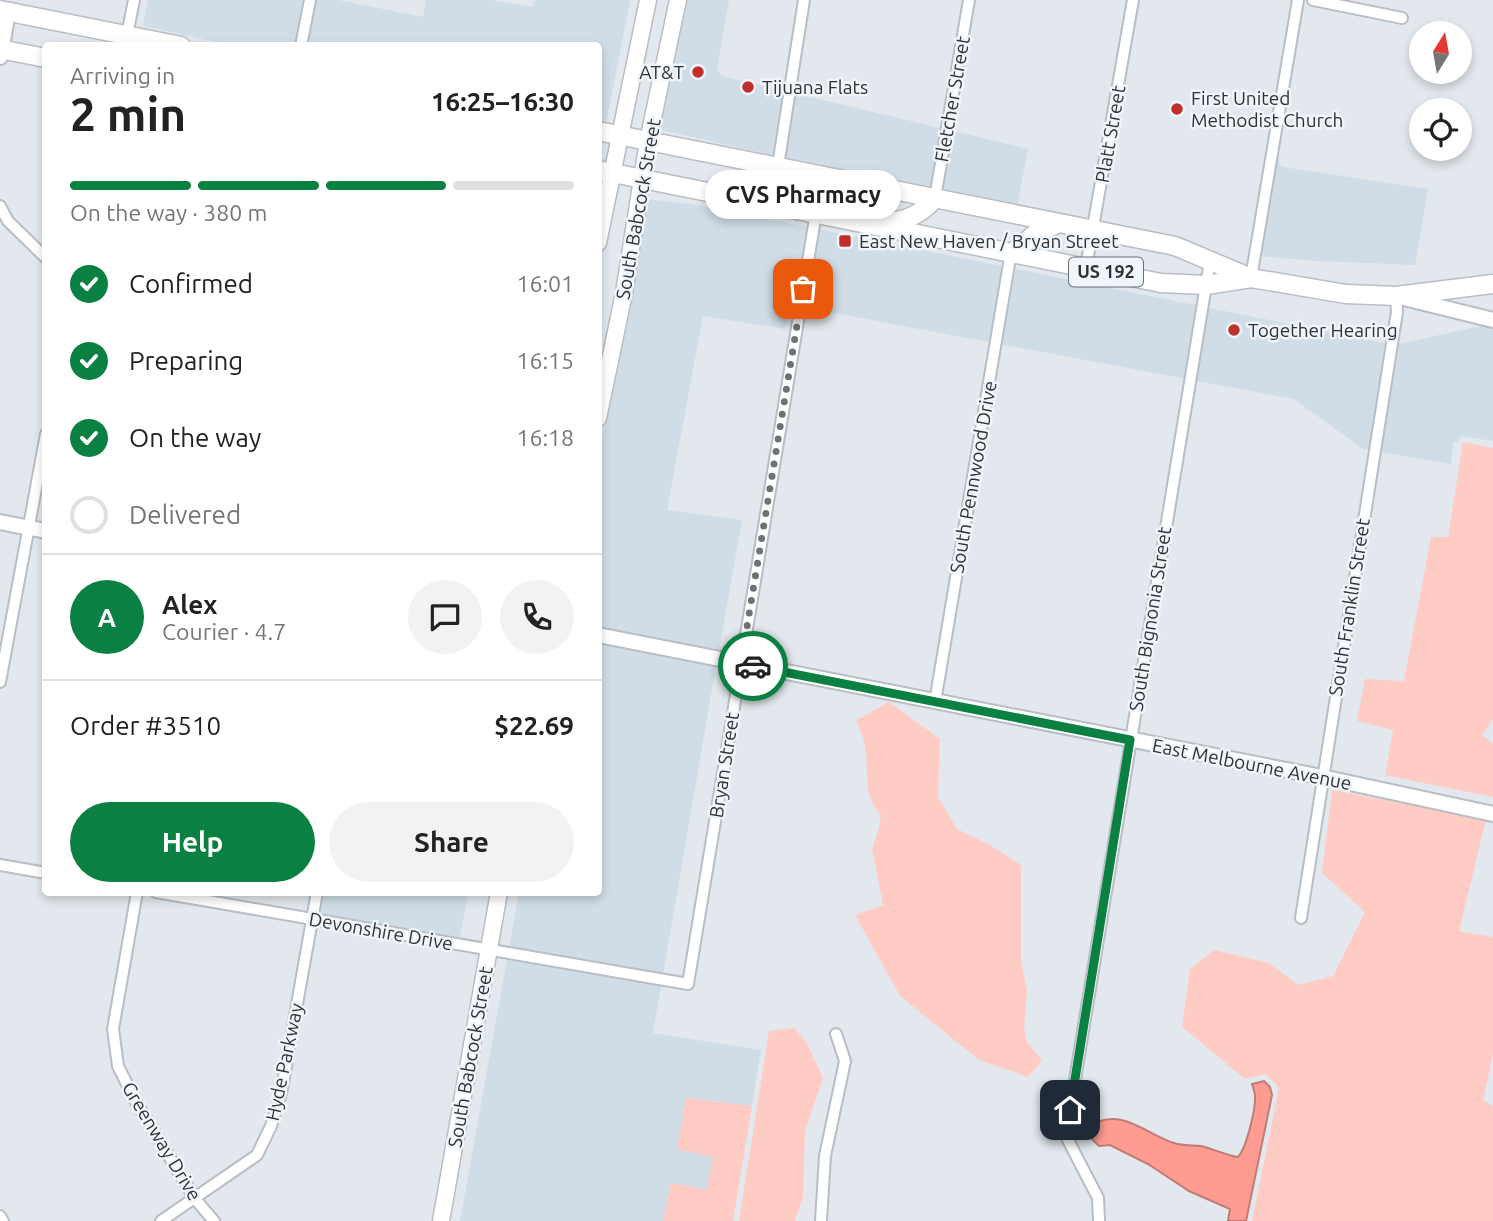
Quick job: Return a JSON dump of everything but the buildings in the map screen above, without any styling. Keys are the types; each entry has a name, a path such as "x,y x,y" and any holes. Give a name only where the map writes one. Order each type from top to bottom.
{"main road":[{"name":"South Babcock Street","path":"602,202 605,172 620,136 648,0"},
{"name":"South Babcock Street","path":"602,399 622,304 648,141 678,0"},
{"path":"4,11 163,42"},
{"path":"0,52 42,57"},
{"name":"US 192","path":"602,132 1175,246 1251,278 1346,294 1396,296 1493,284"},
{"name":"US 192","path":"605,172 1161,283 1206,285 1251,278"},
{"path":"872,225 912,217 925,211 935,198"},
{"path":"1012,253 1036,233 1059,223"},
{"name":"South Babcock Street","path":"441,1221 498,896"}],"street":[{"path":"127,34 134,0"},
{"path":"302,42 310,0"},
{"path":"778,166 804,0"},
{"name":"Fletcher Street","path":"935,198 969,0"},
{"name":"Platt Street","path":"1086,267 1133,0"},
{"path":"1251,278 1298,0"},
{"path":"1313,0 1402,18"},
{"path":"0,52 4,11"},
{"path":"0,208 22,237 42,254"},
{"name":"Bryan Street","path":"688,984 816,213"},
{"name":"South Pennwood Drive","path":"935,702 1012,253"},
{"name":"South Bignonia Street","path":"1099,1221 1098,1198 1068,1140 1070,1110 1210,261"},
{"path":"1396,296 1493,320"},
{"name":"South Franklin Street","path":"1301,918 1395,322 1396,296"},
{"path":"0,682 42,455"},
{"path":"0,522 42,530"},
{"name":"East Melbourne Avenue","path":"602,636 1493,814"},
{"path":"0,865 42,872"},
{"name":"Greenway Drive","path":"136,896 113,1029 118,1066 136,1102 195,1199 214,1221"},
{"name":"Devonshire Drive","path":"179,896 688,984"},
{"name":"Hyde Parkway","path":"161,1221 257,1155 271,1126 281,1094 316,896"},
{"path":"821,1221 825,1156 845,1061 836,1034"},
{"path":"0,1216 4,1221"}],"shaded area":[{"path":"148,0 338,0 423,17 426,0 491,0 532,7 535,0 630,0 606,124 602,123 602,42 217,42 143,26"},
{"path":"685,0 729,0 717,69 722,76 1028,149 1017,207 657,129"},
{"path":"1270,154 1279,155 1279,164 1283,167 1428,189 1415,265 1258,256"},
{"path":"647,199 698,205 1394,345 1485,325 1493,328 1493,441 1461,436 1457,442 1453,442 1451,464 1363,449 1294,399 791,305 785,329 703,316 667,510 742,520 719,651 602,629 602,440"},
{"path":"1463,442 1493,448 1493,719 1482,735 1493,744 1493,797 1385,775 1393,730 1357,721 1365,679 1404,681 1431,537 1448,537"},
{"path":"602,644 716,666 653,1033 761,1050 752,1106 686,1098 713,1157 707,1191 671,1183 663,1221 460,1221 518,896 602,896"},
{"path":"889,702 940,739 938,797 957,829 990,845 1021,865 1021,959 1027,992 1024,1027 1027,1042 1042,1061 1028,1077 979,1060 900,996 855,915 883,905 872,849 881,815 868,790 864,743 856,720"},
{"path":"1332,790 1486,819 1459,931 1493,937 1493,1054 1483,1100 1493,1106 1493,1221 1252,1221 1279,1088 1266,1074 1245,1079 1182,1027 1190,969 1214,950 1269,963 1298,985 1333,976 1365,912 1322,873"},
{"path":"309,896 467,896 460,937 306,916"},
{"path":"794,1028 806,1042 823,1078 805,1131 803,1197 795,1221 739,1221 769,1031"},
{"path":"1264,1081 1270,1087 1272,1095 1246,1221 1228,1221 1230,1209 1189,1191 1148,1164 1110,1145 1099,1146 1091,1138 1092,1125 1103,1120 1123,1120 1177,1144 1201,1146 1238,1157 1252,1119 1255,1096 1252,1084"},
{"path":"686,1098 752,1106 733,1221 663,1221 671,1183 707,1190 713,1157 677,1149"}],"way so far":[{"path":"753,666 741,663 803,289"}],"place":[{"name":"AT&T","path":"698,72"},
{"name":"Tijuana Flats","path":"748,87"},
{"name":"First United Methodist Church","path":"1177,109"},
{"name":"East New Haven / Bryan Street","path":"845,241"},
{"name":"CVS Pharmacy","path":"803,289"},
{"name":"Together Hearing","path":"1234,330"}],"route":[{"path":"753,666 1130,740 1070,1110"}]}
